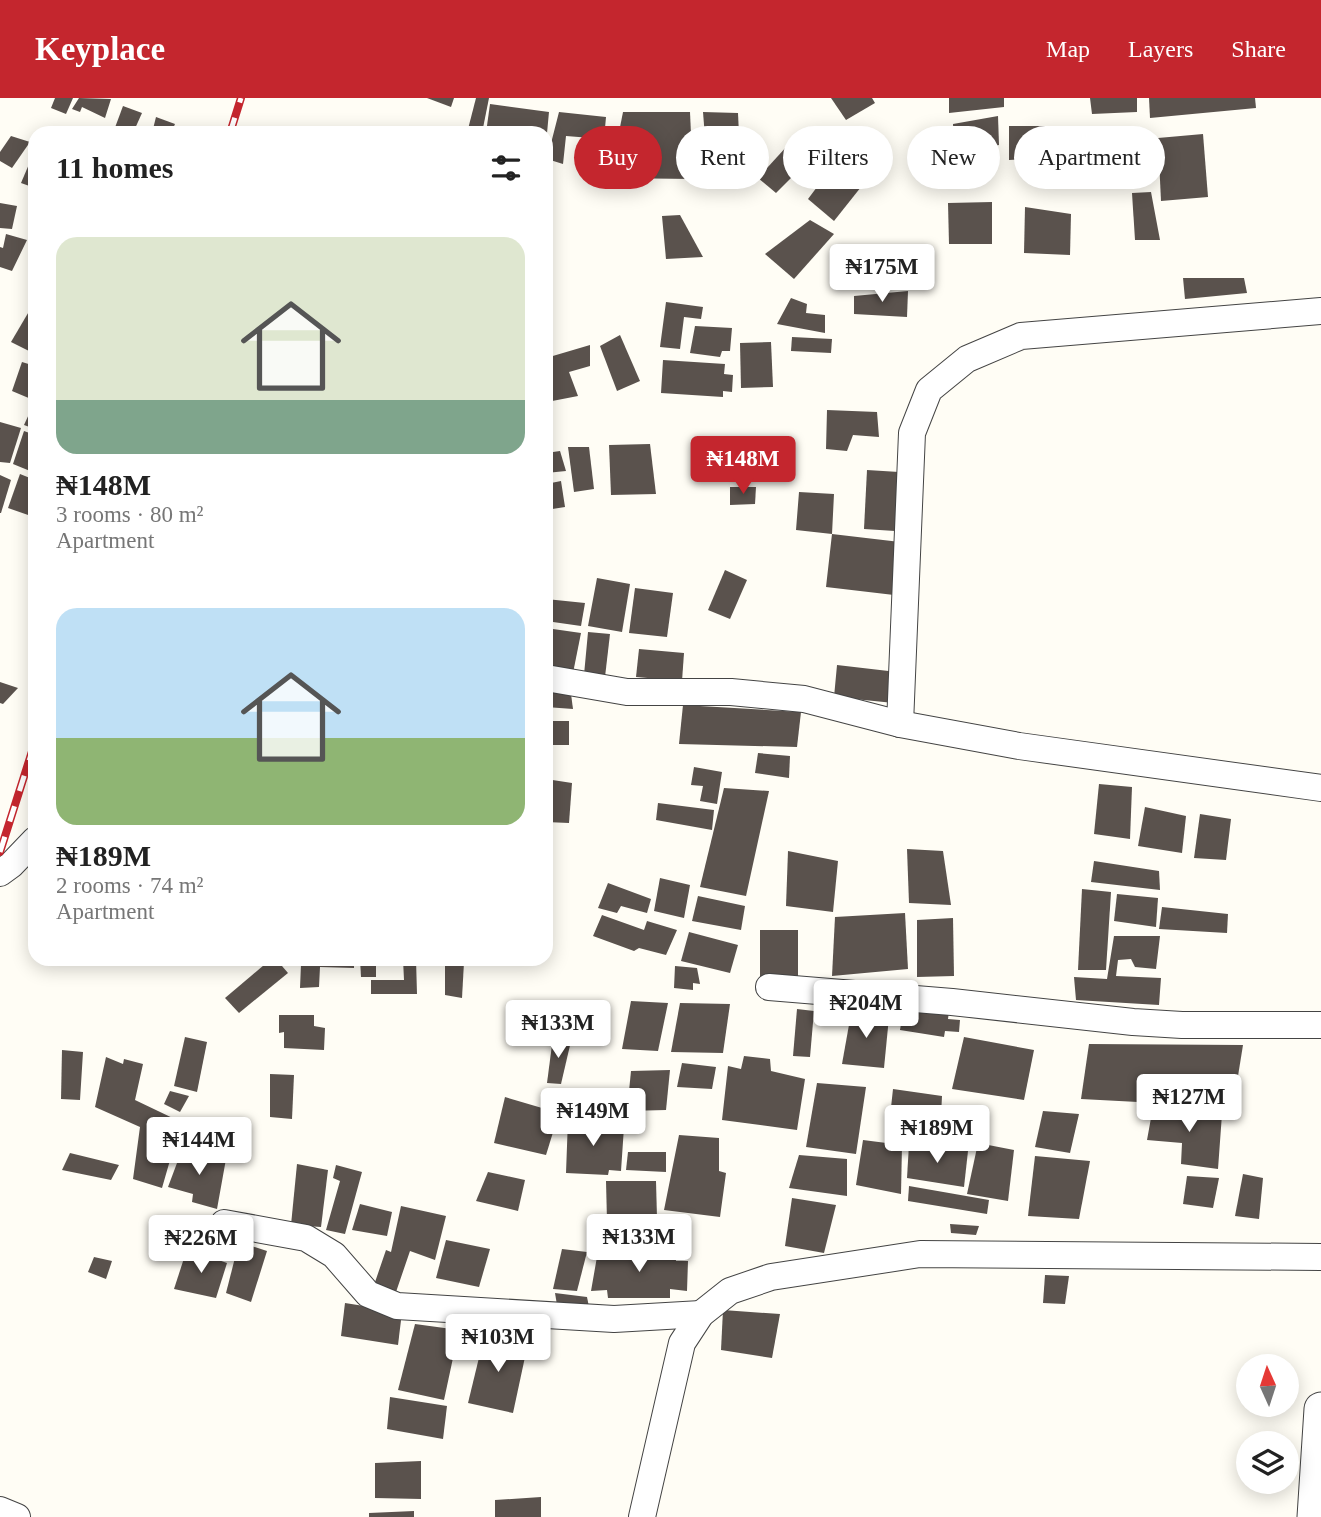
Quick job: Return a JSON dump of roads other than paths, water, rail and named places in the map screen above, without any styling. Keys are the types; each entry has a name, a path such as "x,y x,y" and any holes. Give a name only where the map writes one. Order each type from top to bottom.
{"street":[{"path":"900,724 912,433 929,390 967,359 1021,335 1321,311"},
{"path":"553,679 627,692 731,692 804,699 900,724 1019,746 1321,788"},
{"path":"0,873 28,847"},
{"path":"769,987 952,1002 1133,1022 1321,1026"},
{"path":"224,1223 306,1238 334,1255 368,1294 397,1306 614,1319 701,1314"},
{"path":"642,1517 682,1343 701,1314 730,1291 771,1277 920,1254 1321,1257"},
{"path":"1314,1517 1321,1409"},
{"path":"0,1510 17,1517"}],"railway":[{"path":"232,126 241,98"},
{"path":"0,852 28,764"}]}
